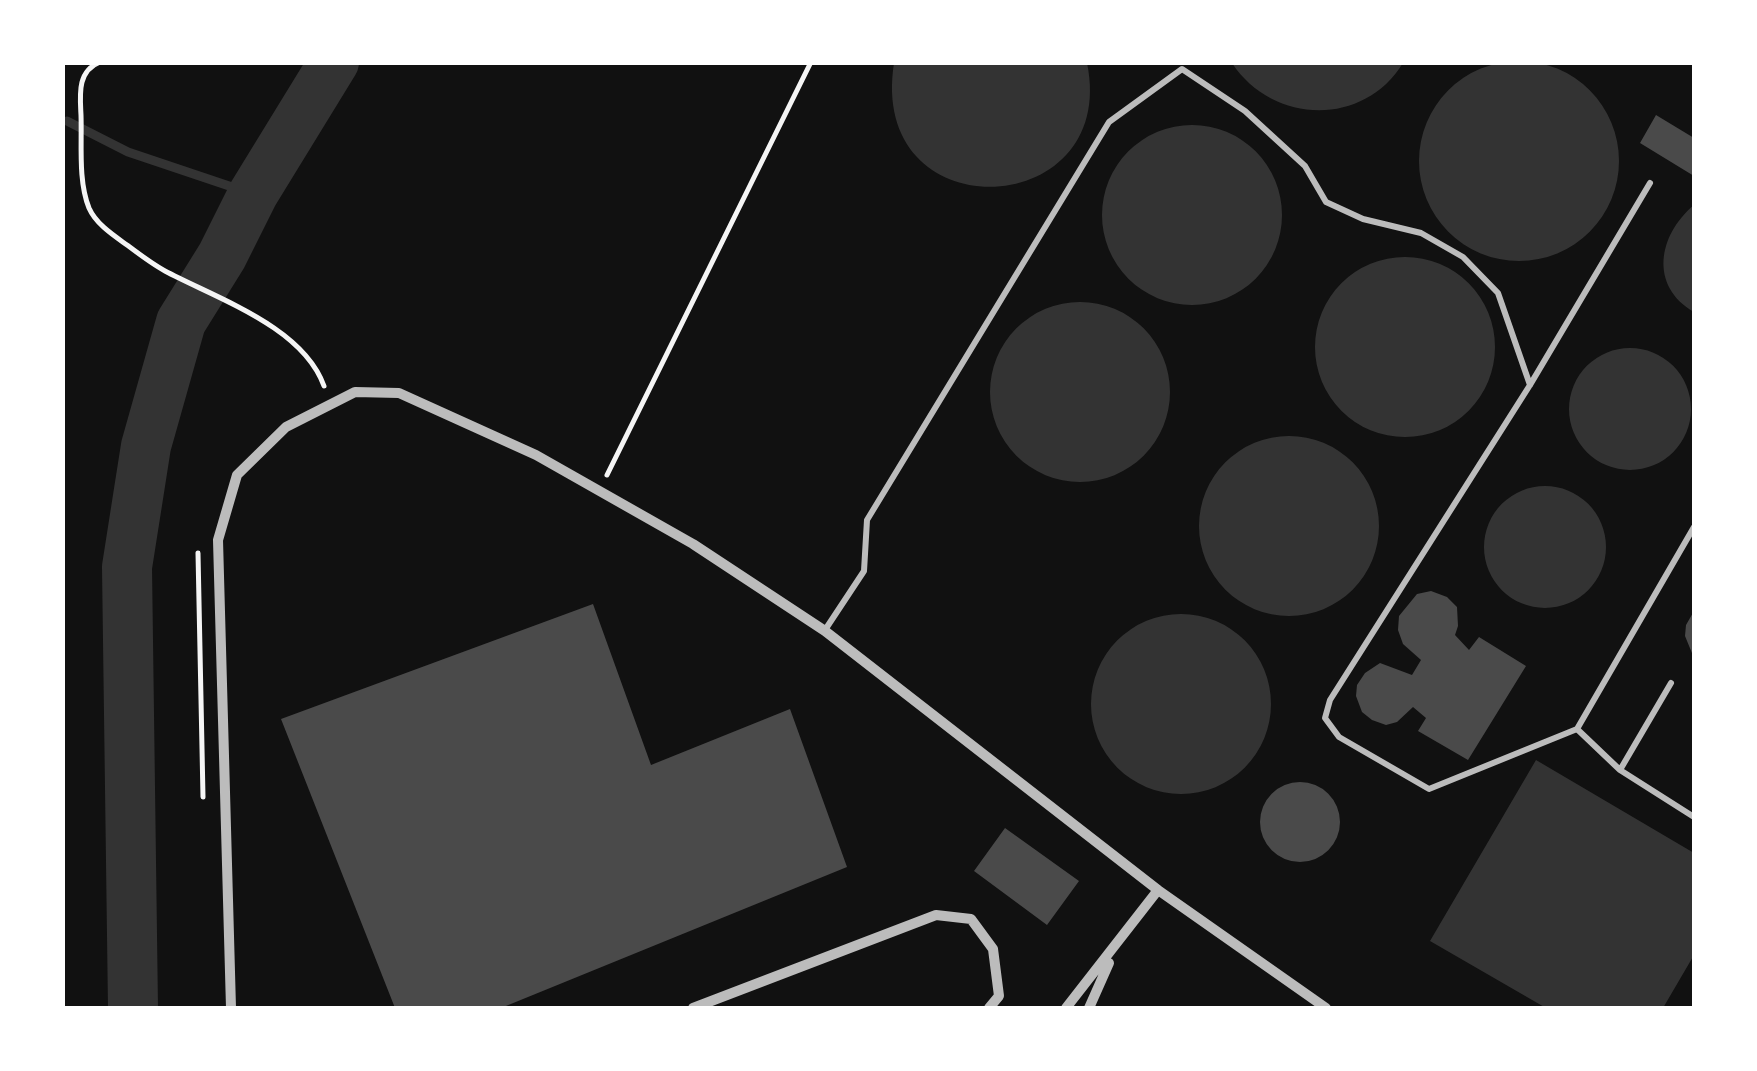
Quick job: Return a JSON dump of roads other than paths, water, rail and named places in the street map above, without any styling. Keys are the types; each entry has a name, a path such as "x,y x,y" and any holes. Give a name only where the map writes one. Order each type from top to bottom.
{"street":[{"path":"232,1008 218,540 238,475 286,426 355,392 399,394 536,455 693,544 824,632 1158,890 1326,1008"},
{"path":"1066,1008 1158,890"},
{"path":"694,1008 936,915 971,919 994,949 999,996 990,1008"},
{"path":"1090,1008 1115,948"}],"lane":[{"path":"824,632 864,571 867,520 1109,122 1182,69 1245,111 1306,166 1326,202 1363,220 1422,233 1463,258 1498,293 1530,385"},
{"path":"1650,183 1530,385 1330,700 1324,718 1339,737 1428,789 1577,729 1694,527"},
{"path":"1620,770 1671,683"},
{"path":"1577,729 1620,770 1694,818"}],"waterway":[{"path":"133,1008 127,567 146,446 181,322 334,62"},
{"path":"67,121 128,152 253,194"}]}
